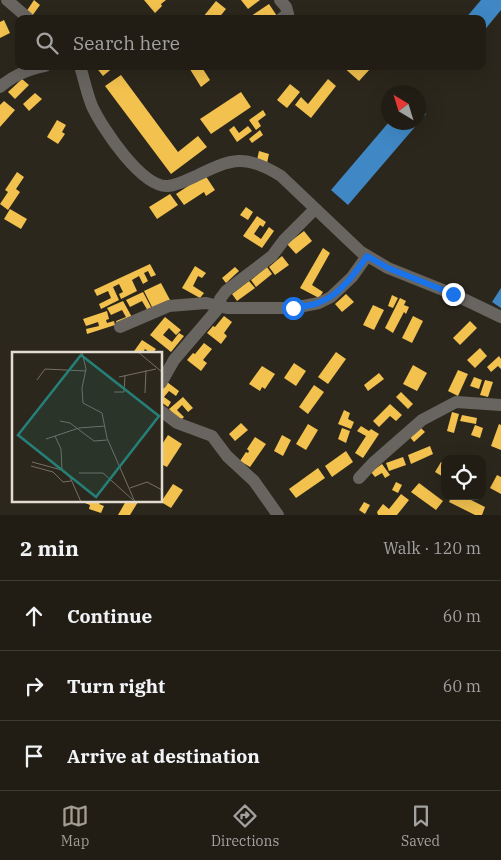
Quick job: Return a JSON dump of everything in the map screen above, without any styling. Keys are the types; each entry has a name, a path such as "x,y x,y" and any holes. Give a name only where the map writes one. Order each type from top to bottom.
{"street":[{"path":"7,0 24,15"},
{"path":"280,0 286,7 287,15"},
{"path":"0,87 13,76 26,70"},
{"path":"81,70 92,105 105,131 145,177 157,185 179,184 229,162 247,160 265,166 281,176 367,256 388,268 453,294 501,317"},
{"path":"162,381 174,360 221,305 220,299 226,291 272,256 284,240 315,209"},
{"path":"120,327 169,306 206,303 221,305 227,308 293,308 319,303 331,297 352,277 367,256"},
{"path":"359,478 373,463 422,420 456,402 501,405"},
{"path":"162,412 176,423 212,436 227,456 254,481 278,515"}],"building: Homes":[{"path":"34,0 40,5 33,15 26,12"},
{"path":"144,0 166,0 155,13"},
{"path":"241,0 260,0 248,9"},
{"path":"216,1 226,9 221,15 205,15"},
{"path":"269,4 276,15 252,15"},
{"path":"4,20 10,33 0,38 0,22"},
{"path":"98,70 110,70 103,76"},
{"path":"190,70 204,70 210,80 201,87"},
{"path":"347,70 369,70 359,81"},
{"path":"121,75 178,152 198,136 207,147 171,174 105,86"},
{"path":"22,79 29,85 15,99 8,92"},
{"path":"328,79 336,86 311,118 295,105 301,97 308,104"},
{"path":"290,84 300,92 287,108 277,100"},
{"path":"241,92 251,107 211,134 200,119"},
{"path":"35,93 42,99 29,111 23,104"},
{"path":"4,101 15,110 0,127 0,105"},
{"path":"263,110 266,115 258,121 261,126 256,130 249,120"},
{"path":"57,120 66,125 62,132 65,134 58,144 47,137"},
{"path":"234,126 239,133 248,126 252,131 237,142 229,130"},
{"path":"260,130 263,135 252,143 249,139"},
{"path":"259,151 269,154 267,163 257,160"},
{"path":"17,172 24,177 16,189 20,192 8,210 0,204 8,192 5,190"},
{"path":"205,175 215,190 206,196 204,192 184,205 176,194"},
{"path":"170,194 178,205 157,219 149,207"},
{"path":"246,207 253,212 248,220 240,215"},
{"path":"10,209 27,219 21,229 4,219"},
{"path":"257,216 266,222 263,227 260,225 254,234 261,239 269,227 274,231 262,248 243,236"},
{"path":"304,231 312,241 296,254 287,244"},
{"path":"323,248 330,253 312,285 323,292 319,298 300,288"},
{"path":"282,256 289,265 275,275 269,267"},
{"path":"150,264 156,275 151,277 148,271 144,273 148,281 143,284 139,276 132,280 137,291 121,299 119,294 123,292 119,284 113,287 119,300 101,309 99,304 111,298 108,291 97,296 94,290"},
{"path":"195,266 206,273 202,278 198,276 193,286 204,293 200,298 182,288"},
{"path":"235,267 239,271 226,283 222,278"},
{"path":"267,267 272,274 256,287 251,280"},
{"path":"249,281 255,288 237,301 232,294"},
{"path":"161,283 170,300 153,309 144,291"},
{"path":"143,292 152,309 148,311 142,301 130,307 126,300"},
{"path":"346,294 354,302 342,312 335,304"},
{"path":"392,295 398,298 393,308 388,306"},
{"path":"400,298 406,301 404,305 409,307 406,314 404,312 393,333 385,328"},
{"path":"123,301 133,319 118,326 116,321 126,317 122,310 111,315 107,308"},
{"path":"373,305 384,310 374,330 363,325"},
{"path":"107,311 109,319 106,320 107,323 114,321 115,325 87,334 86,329 99,326 98,322 86,326 83,319"},
{"path":"224,316 232,322 224,333 227,336 221,344 207,333"},
{"path":"413,316 423,321 412,343 402,338"},
{"path":"165,317 181,330 176,335 169,328 163,335 172,342 179,333 184,336 171,352 150,335"},
{"path":"470,321 477,328 460,345 453,338"},
{"path":"142,340 156,349 154,352 145,349 143,352 133,352"},
{"path":"204,343 212,349 203,360 207,363 201,371 187,360"},
{"path":"480,348 487,356 475,368 467,360"},
{"path":"336,352 346,359 328,384 318,377"},
{"path":"499,356 501,359 501,369 498,366 491,372 487,367"},
{"path":"294,363 306,371 296,386 284,378"},
{"path":"413,365 427,373 417,391 403,384"},
{"path":"262,366 275,374 265,389 262,387 260,391 249,384"},
{"path":"458,370 468,374 458,396 448,391"},
{"path":"379,373 384,379 368,391 364,385"},
{"path":"474,377 482,380 479,389 470,386"},
{"path":"485,380 493,382 488,397 480,395"},
{"path":"167,382 179,391 176,396 169,391 164,397 171,402 168,407 162,403 162,389"},
{"path":"314,385 324,392 308,414 299,407"},
{"path":"401,392 413,404 408,409 396,397"},
{"path":"183,397 193,408 188,412 182,405 177,410 184,417 180,421 169,409"},
{"path":"390,404 402,415 396,421 390,416 379,427 373,421"},
{"path":"344,410 350,413 348,419 354,422 351,429 338,424"},
{"path":"452,412 459,414 454,433 447,431"},
{"path":"462,415 477,418 476,424 460,421"},
{"path":"241,423 248,430 235,441 229,434"},
{"path":"308,424 318,430 306,450 296,444"},
{"path":"499,424 501,425 501,450 491,446"},
{"path":"475,425 483,428 480,438 471,435"},
{"path":"361,426 379,434 363,458 355,453 366,436 357,431"},
{"path":"420,427 425,432 414,442 409,436"},
{"path":"342,428 350,431 346,443 338,439"},
{"path":"168,435 182,444 167,467 162,464 162,444"},
{"path":"282,435 291,440 283,456 274,451"},
{"path":"255,437 266,444 250,467 240,461 246,452 248,453 247,449"},
{"path":"430,446 433,454 411,464 408,455"},
{"path":"346,451 353,462 332,477 325,466"},
{"path":"403,457 406,465 389,471 386,463"},
{"path":"441,462 441,476 435,472"},
{"path":"382,464 390,475 385,478 382,473 375,477 371,472"},
{"path":"318,468 325,478 296,498 289,489"},
{"path":"497,475 501,477 501,494 490,488"},
{"path":"396,482 402,485 398,493 392,490"},
{"path":"419,483 443,501 436,510 411,492"},
{"path":"173,484 183,490 171,508 161,502"},
{"path":"401,494 409,500 397,515 378,515 377,512 383,504 389,509"},
{"path":"450,500 471,500 485,507 482,515 475,515 449,502"},
{"path":"82,502 100,502 99,504 104,506 101,513 89,509 90,505"},
{"path":"125,502 138,502 130,515 118,515"},
{"path":"364,502 370,505 365,514 359,510"}],"building: Schools":[{"path":"481,0 501,0 501,10 486,28 486,15 468,15"},
{"path":"382,130 412,130 348,205 331,190"},
{"path":"501,288 501,308 492,302"}],"route":[{"path":"293,308 319,303 331,297 352,277 367,256 388,268 453,294"}]}
